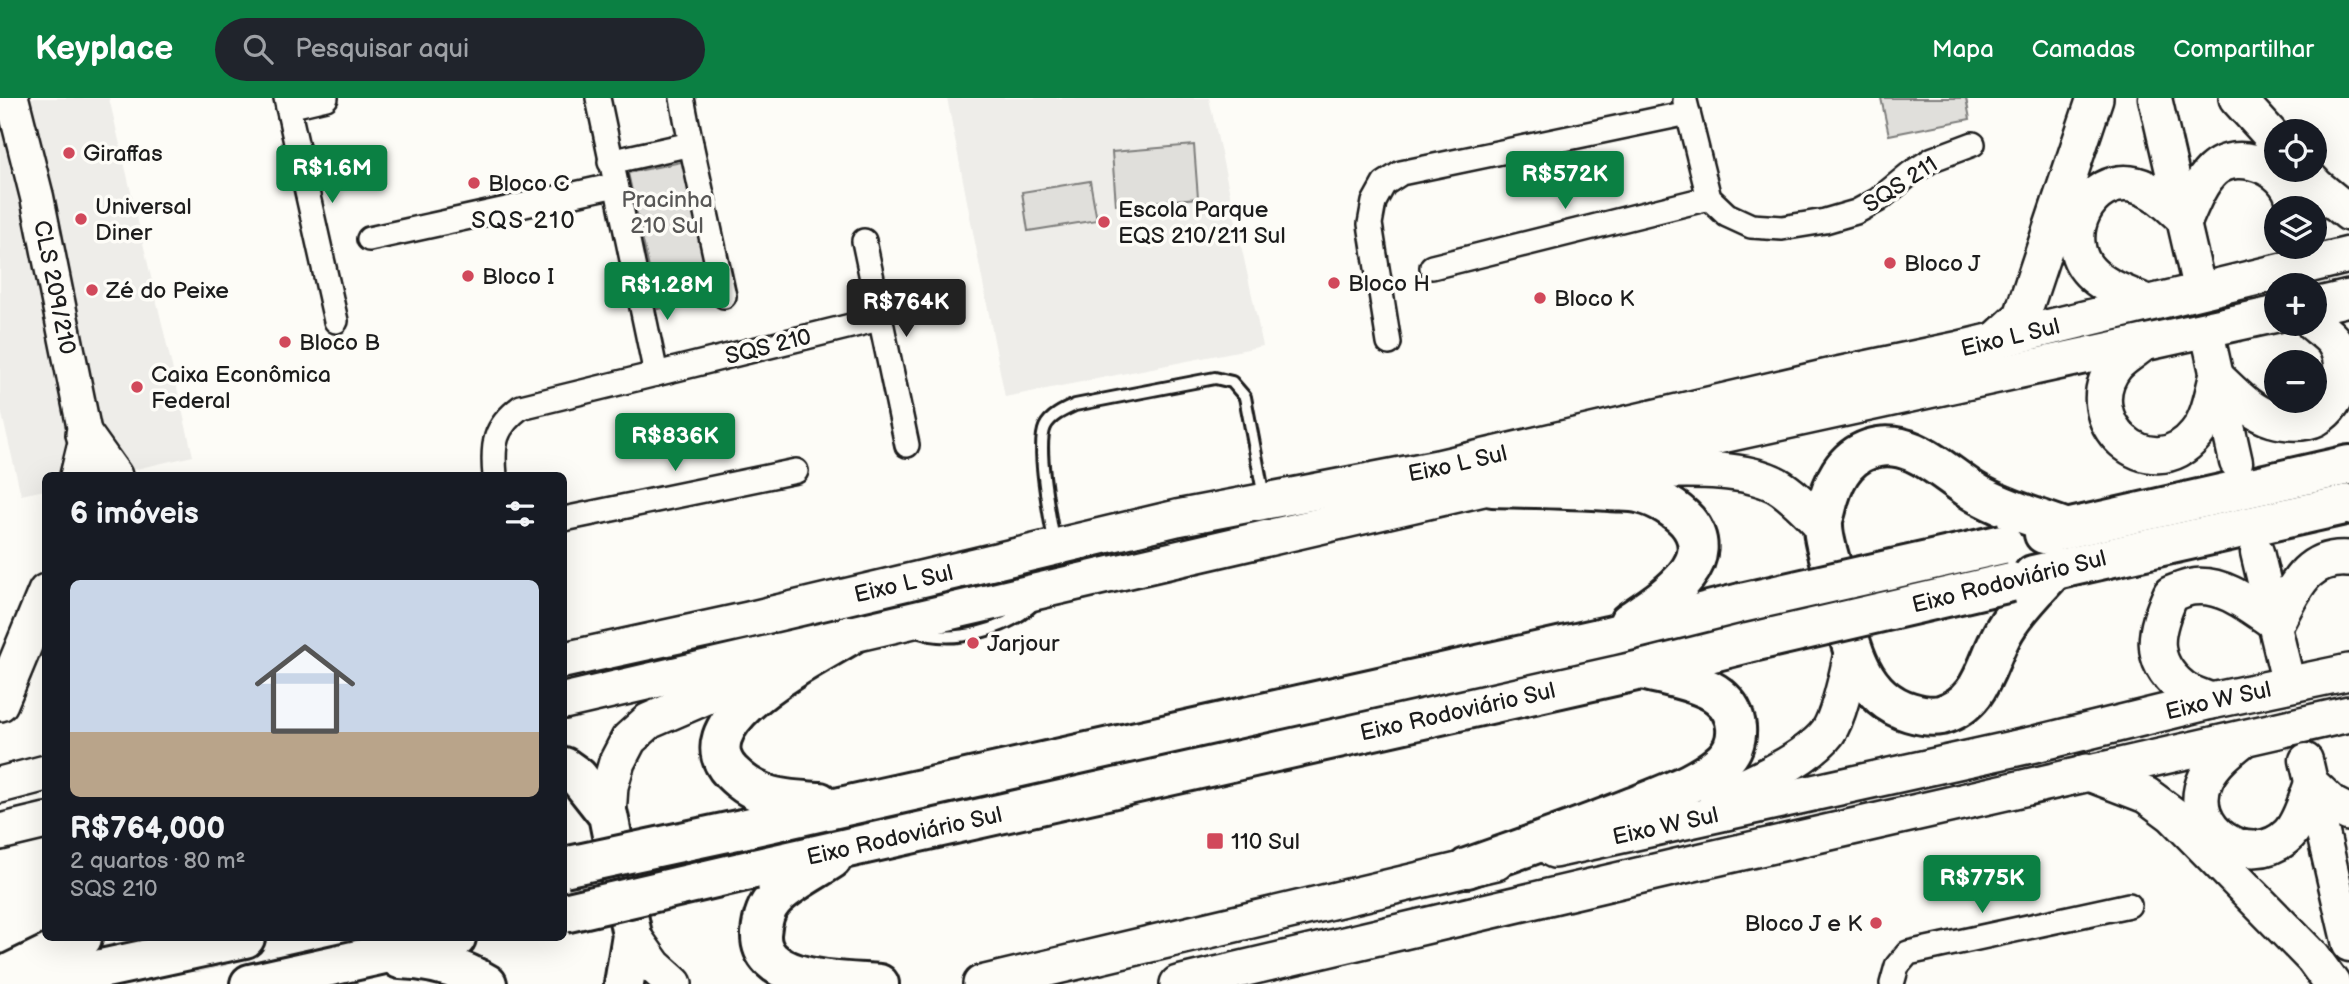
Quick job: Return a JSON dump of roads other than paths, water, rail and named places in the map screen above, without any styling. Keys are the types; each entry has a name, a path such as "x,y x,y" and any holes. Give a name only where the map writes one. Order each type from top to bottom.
{"highway":[{"path":"2056,568 2005,629 1983,682 1972,697 1957,708 1940,715 1922,716 1902,710 1882,698 1865,680 1853,649 1822,524 1838,474 1852,458 1870,449 1890,446 1914,453 1941,467 1978,494 2067,528"},
{"name":"Eixo Rodoviário Sul","path":"567,866 1608,636 2067,528 2349,466"},
{"path":"1492,487 1642,494 1678,511 1695,531 1697,555 1689,572 1671,593 1608,636"},
{"name":"Eixo Rodoviário Sul","path":"567,912 1641,670 2011,582 2056,568 2349,504"},
{"path":"850,635 747,702 729,720 720,743 724,765 744,785 776,799 853,805"},
{"path":"1467,868 1657,797 1699,779 1726,759 1737,736 1734,713 1718,695 1692,684 1641,670"},
{"path":"567,769 578,777 608,815 632,935 624,984"},
{"path":"846,849 773,900 762,920 761,940 768,957 798,976 879,984"},
{"path":"0,978 76,941"},
{"path":"31,984 231,941"},
{"path":"250,984 443,941"},
{"path":"370,958 411,959 448,966 487,984"}],"main road":[{"path":"1996,340 2022,316 2095,98"},
{"path":"2237,98 2264,128"},
{"path":"2147,303 2106,285 2089,271 2078,254 2076,231 2083,211 2094,195 2114,186 2135,184 2157,194 2185,219 2198,191 2213,170 2230,161 2250,160 2273,170 2286,184 2291,196"},
{"path":"2312,182 2349,213"},
{"name":"Eixo L Sul","path":"567,659 1177,519 1438,468 1996,340 2349,255"},
{"path":"2255,276 2269,259"},
{"path":"2327,303 2349,298"},
{"name":"Eixo L Sul","path":"567,701 1557,471 2264,317"},
{"path":"2214,362 2243,402 2272,419 2296,422 2315,418 2333,402 2342,382 2342,361 2333,341 2327,336"},
{"path":"2143,344 2117,364 2108,380 2103,401 2107,419 2120,439 2140,453 2159,456 2180,448 2196,434 2204,421 2214,362"},
{"path":"85,457 108,472"},
{"path":"1557,471 1733,472 1757,476 1779,486 1822,524"},
{"path":"2211,701 2183,689 2163,667 2156,645 2158,622 2171,594 2191,586 2215,587 2245,601 2276,623 2307,571 2323,561 2349,559"},
{"path":"0,703 42,602"},
{"path":"608,815 610,786 617,762 629,739 649,721 714,693 790,649"},
{"path":"1651,830 1763,778 1801,755 1828,732 1844,691 1853,649"},
{"name":"Eixo W Sul","path":"981,984 1467,868 1651,830 2035,744 2211,701 2349,672"},
{"name":"Eixo W Sul","path":"1178,984 2086,772 2349,714"},
{"path":"2243,739 2220,758 2206,779 2200,800 2206,821 2219,838 2244,849 2268,846 2288,834 2302,811 2309,773"},
{"path":"2086,772 2146,795 2173,815 2313,958 2332,984"},
{"path":"2309,773 2333,805 2349,813"},
{"path":"0,785 42,774"},
{"path":"0,832 42,822"},
{"path":"632,935 654,966 674,984"}],"street":[{"name":"CLS 209/210","path":"12,98 37,197 85,457"},
{"path":"326,98 287,103 336,321"},
{"path":"598,98 656,374"},
{"path":"682,98 724,296"},
{"path":"2155,98 2196,275"},
{"path":"1389,343 1370,224 1374,202 1384,184 1401,173 1686,106 1709,198 1432,267"},
{"path":"610,162 691,144"},
{"name":"SQS 211","path":"1709,198 1727,215 1751,226 1782,228 1825,221 1856,212 1878,200 1933,159 1973,144"},
{"path":"369,239 616,185"},
{"path":"864,241 907,445"},
{"name":"SQS 210","path":"495,472 493,453 497,434 506,418 521,407 879,319"},
{"path":"2214,362 2236,462"},
{"path":"567,518 796,471"},
{"path":"2257,552 2285,669"},
{"path":"2309,773 2349,945"},
{"path":"1892,984 1897,966 1908,953 2129,905"}],"lane":[{"path":"1055,547 1041,443 1045,425 1058,413 1075,405 1216,378 1232,382 1245,397 1264,502"}],"tunnel":[{"path":"2285,669 2306,760"},
{"path":"205,941 214,984"}],"place":[{"name":"Giraffas","path":"69,153"},
{"name":"Bloco C","path":"474,183"},
{"name":"Universal Diner","path":"81,219"},
{"name":"Escola Parque EQS 210/211 Sul","path":"1104,222"},
{"name":"Bloco J","path":"1890,263"},
{"name":"Bloco I","path":"468,276"},
{"name":"Bloco H","path":"1334,283"},
{"name":"Zé do Peixe","path":"92,290"},
{"name":"Bloco K","path":"1540,298"},
{"name":"Bloco B","path":"285,342"},
{"name":"Caixa Econômica Federal","path":"137,387"},
{"name":"Jarjour","path":"973,643"},
{"name":"110 Sul","path":"1215,841"},
{"name":"Bloco J e K","path":"1876,923"}],"district":[{"name":"SQS 210","path":"524,220"}],"park label":[{"name":"Pracinha 210 Sul","path":"667,212"}]}
